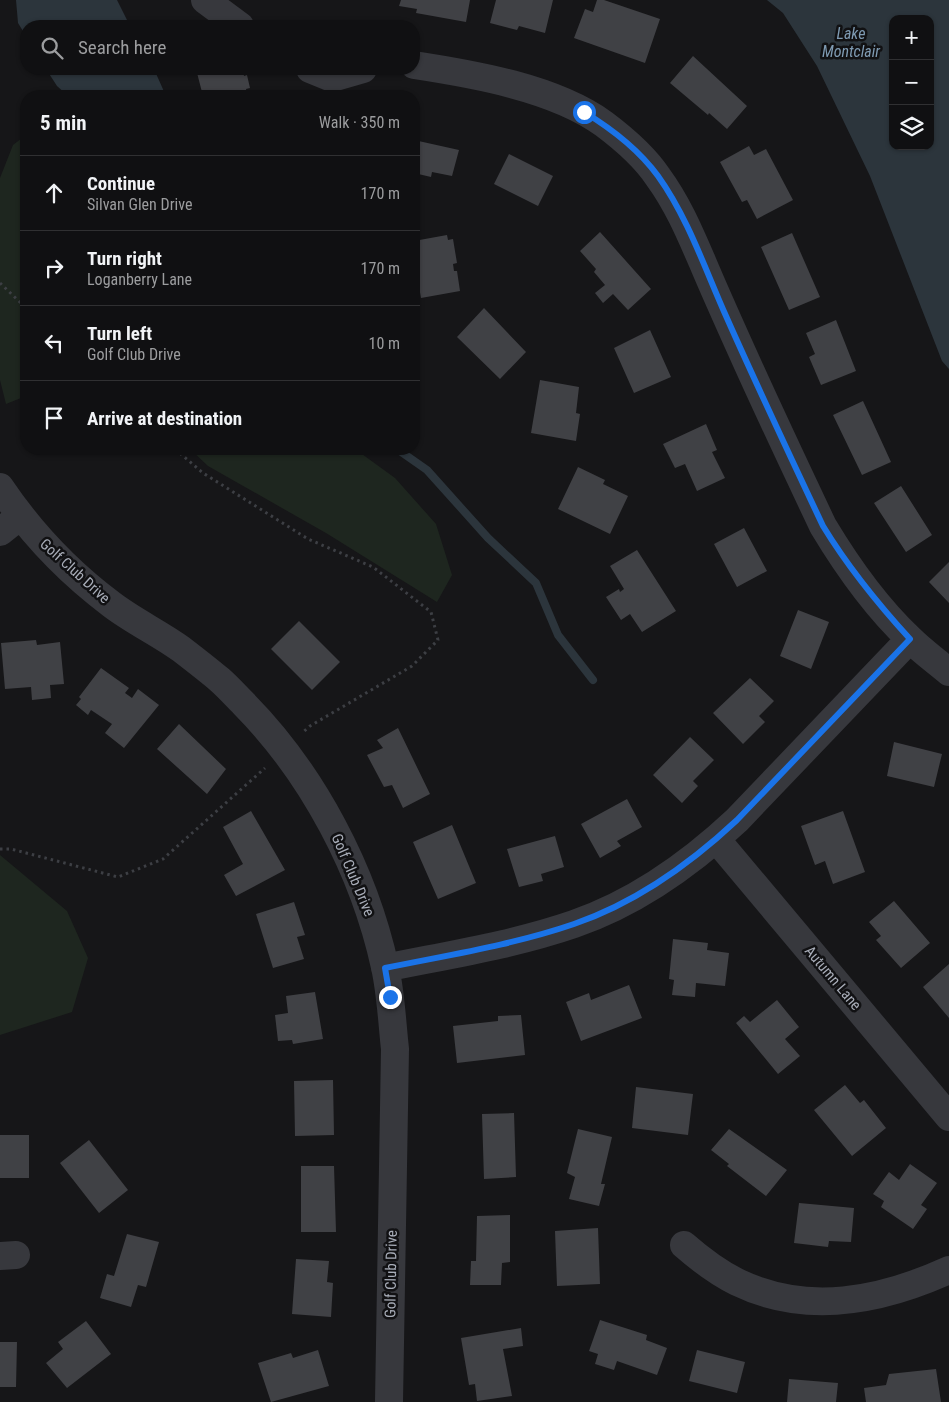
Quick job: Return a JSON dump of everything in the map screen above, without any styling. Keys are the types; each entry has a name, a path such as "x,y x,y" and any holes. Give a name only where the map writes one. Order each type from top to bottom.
{"street":[{"path":"205,0 232,20"},
{"path":"420,66 496,80 546,95 584,112 632,147 657,175 678,206 751,372 823,526 835,546 876,602 910,639 949,672"},
{"name":"Golf Club Drive","path":"0,488 10,524 43,544 72,573 112,605 181,650 221,681 264,725 295,765 352,864 374,924 385,968 395,1049 389,1402"},
{"path":"385,968 490,947 574,924 639,894 674,872 716,839 910,639"},
{"name":"Autumn Lane","path":"716,839 949,1117"},
{"path":"684,1245 706,1263 737,1282 767,1293 801,1300 836,1302 884,1295 922,1282 949,1270"}],"path":[{"path":"0,283 20,302"}],"shaded area":[{"path":"20,140 20,398 6,404 0,380 0,178 13,145"},
{"path":"196,455 363,455 395,478 436,524 452,575 437,602 326,533 208,466"},
{"path":"0,855 67,911 88,958 72,1012 0,1035"}],"water":[{"path":"16,0 117,0 127,20 20,20 20,26"},
{"name":"Lake Montclair","path":"767,0 949,0 949,369 942,361 870,176 817,66 783,13"},
{"path":"50,75 157,75 163,90 61,90"}],"building":[{"path":"401,0 470,0 466,22 416,13 417,9 399,6"},
{"path":"496,0 553,0 545,33 519,26 517,30 490,23"},
{"path":"597,0 604,0 660,19 645,63 574,38 585,9 593,12"},
{"path":"693,56 747,106 727,129 670,83"},
{"path":"198,75 247,75 250,88 246,90 201,90"},
{"path":"420,141 459,150 452,176 432,172 431,177 420,174"},
{"path":"749,146 754,155 766,149 793,200 757,219 747,200 742,202 720,162"},
{"path":"509,154 553,176 538,206 494,184"},
{"path":"600,232 651,289 628,310 613,294 603,303 595,293 605,285 594,272 596,269 580,251"},
{"path":"792,233 820,297 789,310 761,247"},
{"path":"447,235 448,240 453,239 457,263 453,264 454,271 457,271 460,291 421,298 420,240"},
{"path":"484,308 526,352 500,379 457,337"},
{"path":"836,320 856,371 821,385 809,357 815,354 806,333"},
{"path":"650,330 671,377 634,393 614,348"},
{"path":"540,380 579,387 576,413 580,414 576,441 531,433"},
{"path":"863,401 891,462 862,475 833,415"},
{"path":"706,424 717,450 712,452 725,478 697,491 685,464 675,468 663,444"},
{"path":"578,467 605,480 603,484 628,496 610,534 558,509"},
{"path":"901,486 932,535 906,552 874,503"},
{"path":"744,528 767,571 737,587 714,544"},
{"path":"637,550 676,611 642,632 630,614 621,620 606,597 619,589 620,592 624,589 610,566"},
{"path":"949,562 949,603 929,582"},
{"path":"798,610 829,622 811,669 780,656"},
{"path":"299,621 340,662 312,690 271,649"},
{"path":"36,640 37,645 60,642 64,684 50,685 51,698 32,700 31,687 5,689 1,643"},
{"path":"101,668 129,688 125,693 132,698 138,689 159,705 124,748 105,733 112,724 91,710 88,715 76,705 81,699 79,697"},
{"path":"750,678 774,701 759,716 765,722 743,744 713,713"},
{"path":"179,724 226,769 207,794 157,749"},
{"path":"398,728 430,794 403,808 392,785 384,787 367,755 383,748 377,740"},
{"path":"690,737 714,760 693,781 698,786 682,803 653,775"},
{"path":"894,742 942,754 934,787 887,776"},
{"path":"627,799 642,827 617,841 621,846 600,858 581,824"},
{"path":"251,811 285,870 236,896 224,875 243,864 223,827"},
{"path":"843,811 865,872 833,884 825,861 815,865 801,826"},
{"path":"452,825 476,883 438,899 413,842"},
{"path":"555,836 564,867 541,874 543,881 519,887 507,849"},
{"path":"894,901 930,943 901,968 876,940 881,936 869,922"},
{"path":"294,902 305,935 297,937 304,959 273,968 256,914"},
{"path":"673,939 708,943 707,950 729,953 725,986 696,983 695,997 672,995 674,980 669,979"},
{"path":"949,964 949,1018 923,987"},
{"path":"629,985 642,1018 581,1041 566,1002 589,993 591,1000"},
{"path":"315,992 323,1039 293,1044 292,1040 278,1041 275,1015 288,1013 286,996"},
{"path":"777,1000 799,1027 785,1039 800,1056 778,1074 736,1023 744,1016 750,1022"},
{"path":"521,1015 525,1055 457,1063 453,1026 498,1021 498,1016"},
{"path":"333,1080 334,1135 295,1136 294,1081"},
{"path":"845,1085 860,1103 864,1100 886,1128 852,1156 814,1110"},
{"path":"636,1087 693,1094 688,1135 632,1128"},
{"path":"514,1113 516,1177 484,1179 482,1114"},
{"path":"578,1129 612,1137 601,1184 605,1184 599,1206 569,1199 575,1177 567,1173"},
{"path":"729,1129 787,1170 766,1196 727,1166 729,1164 711,1150"},
{"path":"0,1135 29,1135 29,1178 0,1178"},
{"path":"89,1140 128,1190 99,1213 60,1163"},
{"path":"910,1164 937,1183 921,1205 927,1209 913,1229 881,1207 884,1201 873,1194 889,1172 899,1180"},
{"path":"301,1166 334,1166 336,1232 301,1232"},
{"path":"799,1203 854,1208 851,1242 829,1241 828,1247 794,1243"},
{"path":"510,1215 510,1262 502,1263 501,1285 470,1285 471,1261 476,1261 477,1216"},
{"path":"598,1228 600,1284 557,1286 555,1231"},
{"path":"127,1234 159,1242 146,1287 138,1285 131,1307 100,1298 107,1274 114,1276"},
{"path":"296,1259 329,1261 327,1282 333,1283 331,1317 292,1314"},
{"path":"600,1320 647,1335 646,1340 667,1348 657,1375 617,1361 614,1370 595,1364 598,1354 589,1351"},
{"path":"86,1321 111,1354 67,1388 46,1363 63,1349 58,1342"},
{"path":"521,1328 523,1346 503,1349 512,1396 477,1401 475,1384 469,1385 461,1338"},
{"path":"0,1342 17,1342 16,1387 0,1387"},
{"path":"318,1350 329,1386 271,1402 258,1363 291,1353 293,1358"},
{"path":"697,1350 745,1362 737,1393 689,1381"},
{"path":"936,1369 941,1402 866,1402 864,1388 886,1385 889,1374"},
{"path":"789,1379 838,1383 836,1402 787,1402"}],"waterway":[{"path":"406,455 427,470 488,538 536,583 558,635 593,680"}],"route":[{"path":"390,997 385,968 490,947 574,924 639,894 674,872 737,820 910,639 876,602 835,546 823,526 751,372 678,206 657,175 632,147 584,112"}]}
